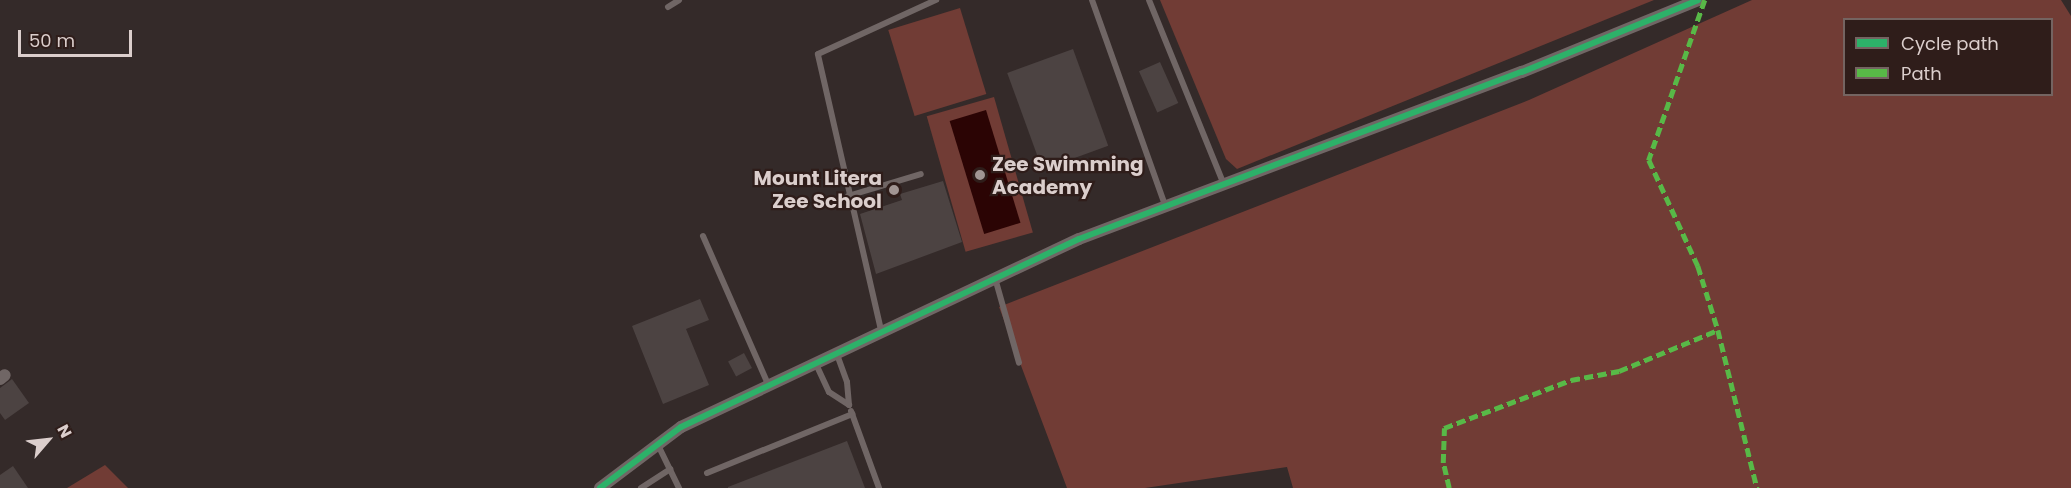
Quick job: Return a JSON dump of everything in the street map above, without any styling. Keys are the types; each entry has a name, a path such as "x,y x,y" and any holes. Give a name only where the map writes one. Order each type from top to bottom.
{"street":[{"path":"600,488 681,427 835,351 1079,239 1225,186 1698,0"}],"lane":[{"path":"668,8 679,0"},
{"path":"881,330 848,196 818,54 936,0"},
{"path":"1092,0 1166,208"},
{"path":"1149,0 1225,186"},
{"path":"848,196 921,174"},
{"path":"704,236 768,384"},
{"path":"995,277 1019,363"},
{"path":"835,351 847,382 849,405 879,488"},
{"path":"815,361 830,392 849,405"},
{"path":"707,473 852,414"},
{"path":"658,445 679,488"},
{"path":"641,488 670,469"}],"shaded area":[{"path":"1160,0 1654,0 1237,169 1226,159"},
{"path":"1752,0 2061,0 2071,16 2071,488 1293,488 1287,467 1145,488 1067,488 999,307 1529,100"},
{"path":"960,8 986,94 915,116 888,30"},
{"name":"Zee Swimming Academy","path":"994,97 1033,233 966,252 927,116"},
{"path":"986,110 1020,223 984,234 950,121"},
{"path":"105,465 128,488 67,488"}],"building":[{"path":"1073,49 1108,146 1042,170 1007,73"},
{"path":"1160,62 1178,103 1157,112 1139,71"},
{"path":"943,181 962,242 876,274 860,214 902,200 900,194"},
{"path":"700,299 709,320 686,329 709,385 663,404 632,326"},
{"path":"744,353 752,368 736,376 728,361"},
{"path":"12,379 29,403 5,420 0,413 0,388"},
{"path":"847,441 865,488 728,488 728,487"},
{"path":"13,466 28,488 0,488 0,475"}],"marked path":[{"path":"1705,0 1649,160 1698,266 1718,330 1757,488"},
{"path":"1449,488 1443,463 1444,428 1571,380 1619,371 1718,330"}],"cycle path":[{"path":"600,488 681,427 1079,239 1522,72 1698,0"}],"place":[{"name":"Zee Swimming Academy","path":"980,175"},
{"name":"Mount Litera Zee School","path":"894,190"}]}
